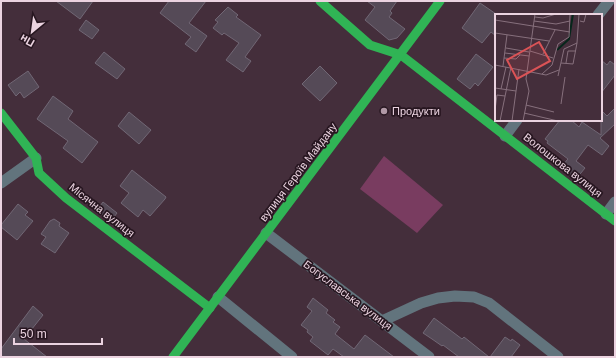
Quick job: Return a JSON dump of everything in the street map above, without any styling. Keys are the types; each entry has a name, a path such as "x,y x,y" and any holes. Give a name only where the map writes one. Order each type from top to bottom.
{"street":[{"path":"320,1 370,45 401,55"},
{"name":"вулиця Героїв Майдану","path":"173,357 440,1"},
{"path":"599,14 609,1"},
{"name":"Волошкова вулиця","path":"401,55 615,221"},
{"name":"Місячна вулиця","path":"1,113 36,158 39,173 66,198 210,308"},
{"path":"505,136 516,121"},
{"path":"1,183 36,158"},
{"path":"606,214 615,202"},
{"name":"Богуславська вулиця","path":"266,233 429,357"},
{"path":"382,321 421,303 438,298 456,296 474,297 489,303 558,357"},
{"path":"218,298 292,357"}],"shaded area":[{"path":"384,156 443,205 417,233 360,189"}],"building":[{"path":"56,1 93,1 80,19"},
{"path":"169,1 206,1 189,23 207,36 196,52 185,44 191,37 160,13"},
{"path":"367,1 397,1 390,11 392,13 389,17 405,29 397,38 389,40 365,20 375,7"},
{"path":"480,3 496,14 495,35 491,32 482,43 462,28"},
{"path":"228,7 238,15 236,17 261,35 245,57 251,61 243,72 226,60 239,43 224,33 222,35 213,28 218,22 215,20"},
{"path":"86,20 99,30 92,39 79,30"},
{"path":"104,52 125,69 117,79 95,63"},
{"path":"476,54 493,67 478,86 475,83 470,89 457,79"},
{"path":"602,61 607,65 610,61 615,65 615,75 602,92"},
{"path":"320,66 337,83 320,101 302,84"},
{"path":"28,71 39,87 24,98 20,92 16,96 8,85"},
{"path":"53,96 73,111 68,119 98,142 82,163 63,148 68,141 37,119"},
{"path":"615,108 615,124 600,138 609,146 602,155 588,145 576,161 585,168 576,179 561,167 568,159 547,143 548,141 545,139 559,121 572,121 579,127 582,122 601,135 602,111 607,116"},
{"path":"129,112 151,130 139,144 118,126"},
{"path":"132,170 166,197 150,216 143,210 138,217 121,203 129,193 120,186"},
{"path":"103,202 117,213 111,221 97,210"},
{"path":"18,204 28,212 25,215 33,221 17,240 1,227 1,225"},
{"path":"54,219 60,223 59,226 69,233 55,253 41,244 46,237 41,234 50,221"},
{"path":"313,298 328,310 326,313 335,320 333,322 340,327 335,334 354,349 365,335 394,357 344,357 333,349 328,355 310,341 313,337 307,332 308,330 301,325 312,311 307,307"},
{"path":"33,306 43,315 24,339 47,357 1,357 1,349"},
{"path":"434,318 462,339 464,337 489,357 459,357 423,333"},
{"path":"505,337 511,341 512,339 520,345 511,357 490,357"}],"traffic: fast":[{"path":"320,1 370,45 401,55 615,221"},
{"path":"173,357 440,1"},
{"path":"1,113 36,158 39,173 66,198 210,308"}],"place":[{"name":"Продукти","path":"384,111"}]}
